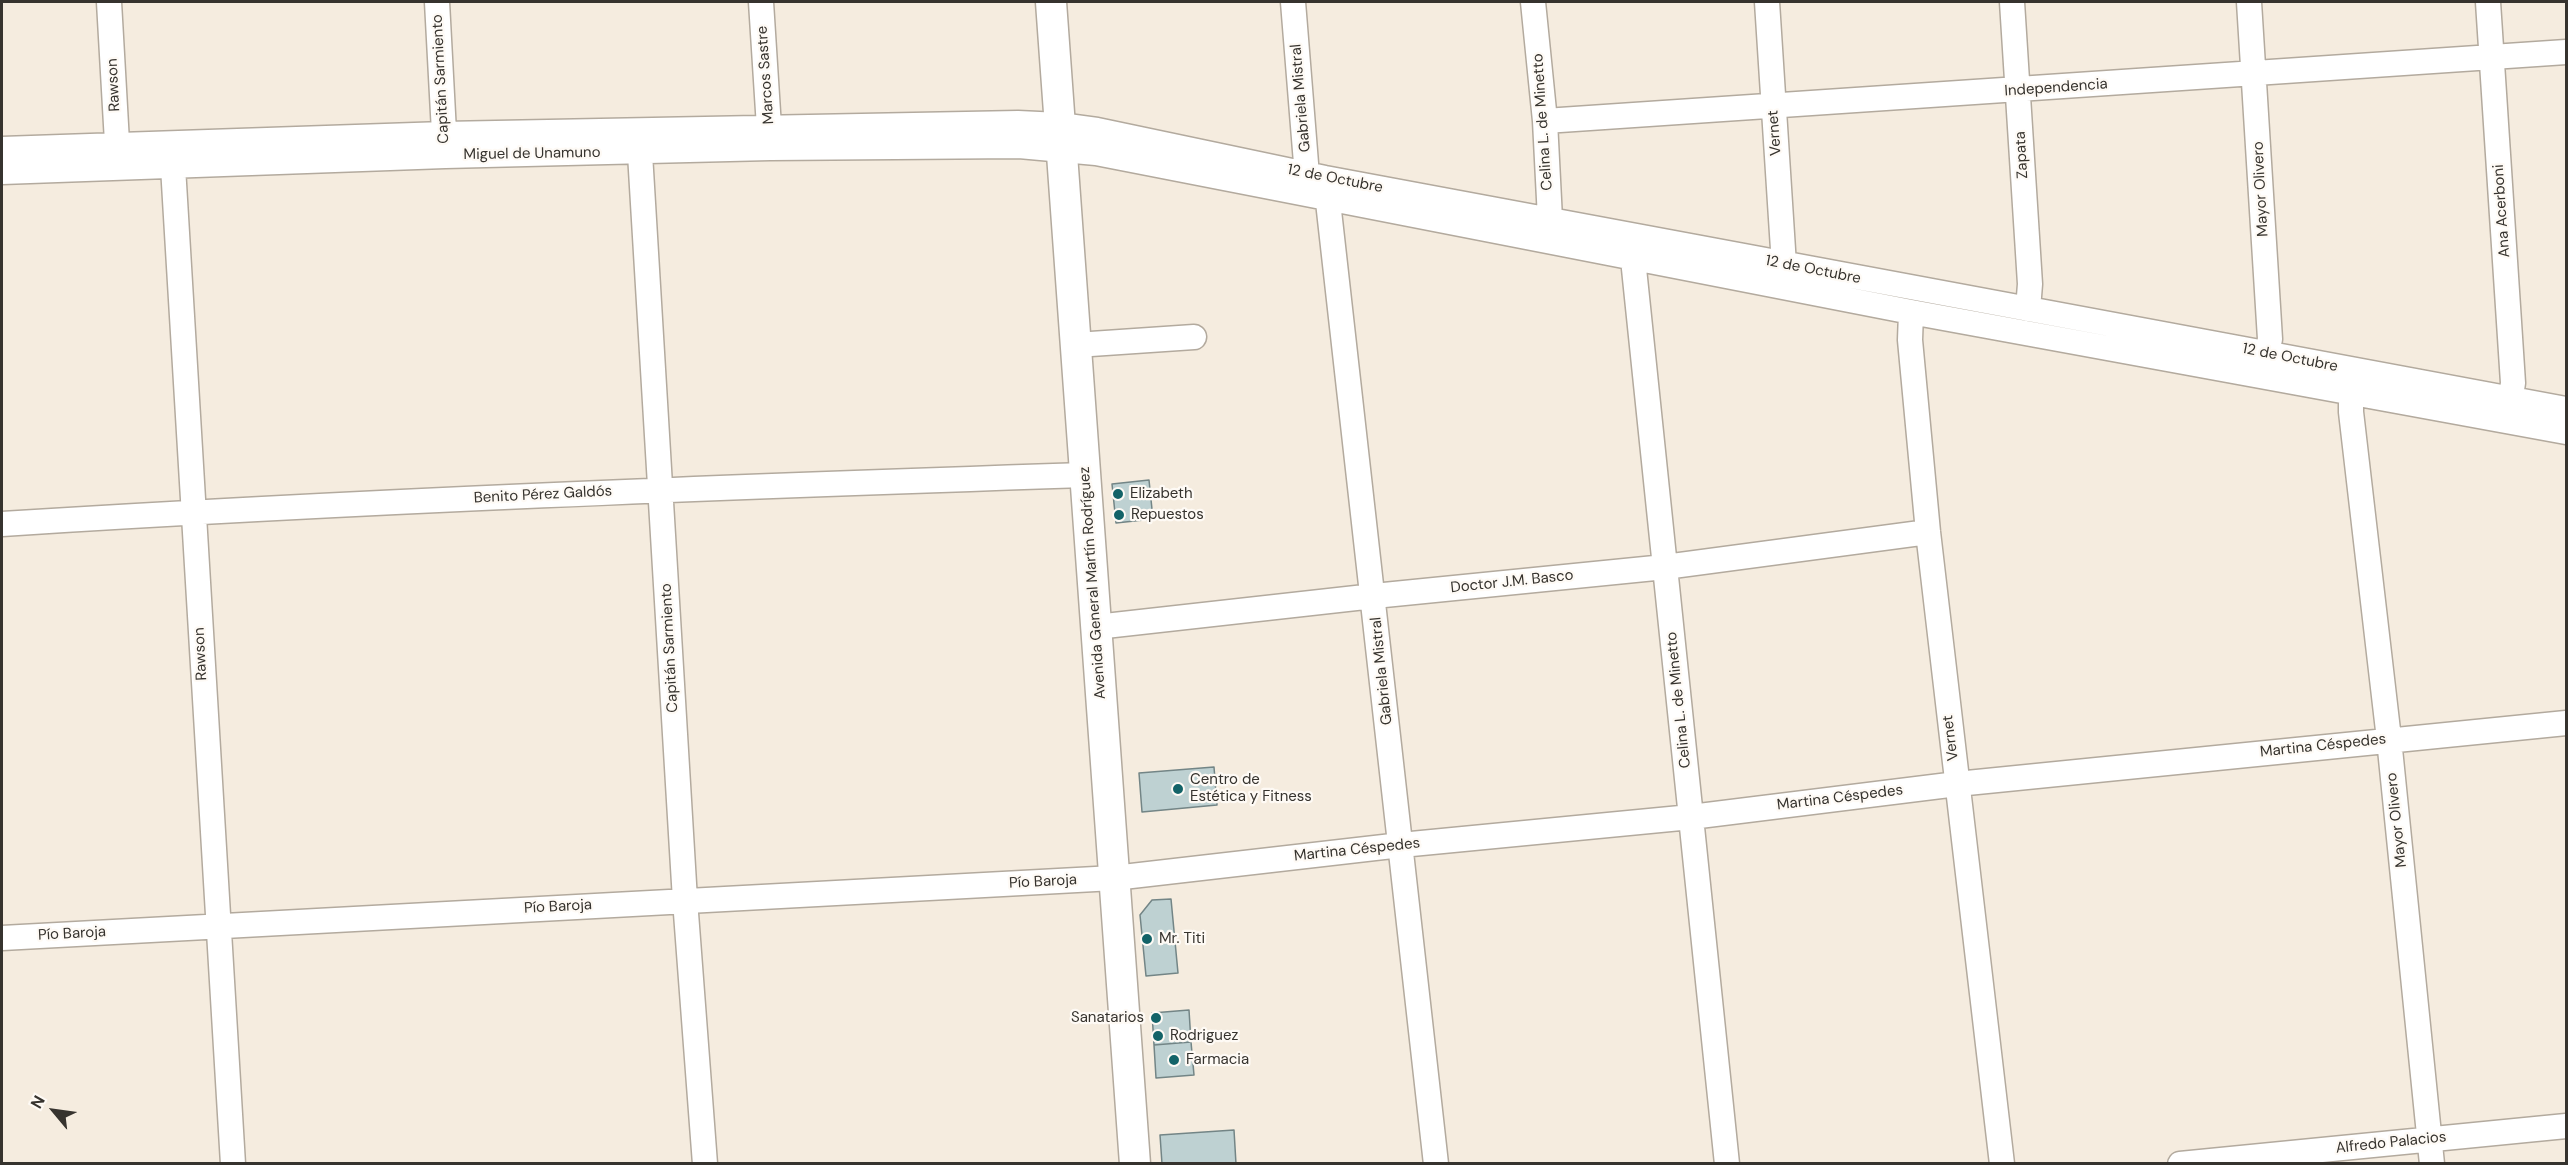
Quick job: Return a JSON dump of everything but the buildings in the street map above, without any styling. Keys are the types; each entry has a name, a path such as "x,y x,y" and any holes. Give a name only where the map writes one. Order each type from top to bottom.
{"main road":[{"name":"Avenida General Martín Rodríguez","path":"1051,2 1135,1164"}],"street":[{"name":"Rawson","path":"109,2 118,157"},
{"name":"Capitán Sarmiento","path":"437,2 444,145"},
{"name":"Marcos Sastre","path":"761,2 770,138"},
{"name":"Gabriela Mistral","path":"1293,2 1374,596 1436,1164"},
{"name":"Celina L. de Minetto","path":"1533,2 1545,121 1545,229"},
{"name":"Vernet","path":"1767,2 1784,265"},
{"name":"Zapata","path":"2012,2 2030,284 2028,309"},
{"name":"Mayor Olivero","path":"2249,2 2270,339 2265,365"},
{"name":"Ana Acerboni","path":"2488,2 2513,383 2509,410"},
{"name":"Independencia","path":"1545,121 2019,91 2566,52"},
{"name":"Miguel de Unamuno","path":"2,172 118,157 444,145 770,138 1018,123 1061,137"},
{"name":"12 de Octubre","path":"1061,137 1097,130 1317,186 1635,248 1911,312 2265,365 2509,410 2566,432"},
{"name":"Capitán Sarmiento","path":"639,141 685,900 705,1164"},
{"name":"Miguel de Unamuno","path":"2,149 118,157"},
{"name":"Rawson","path":"172,155 233,1164"},
{"name":"12 de Octubre","path":"1635,248 1784,265 2028,309 2265,365"},
{"name":"Celina L. de Minetto","path":"1635,248 1665,567 1728,1164"},
{"name":"Vernet","path":"1911,312 1910,340 1928,532 2002,1164"},
{"path":"1076,345 1194,337"},
{"name":"Mayor Olivero","path":"2354,382 2352,423 2389,740 2432,1164"},
{"name":"12 de Octubre","path":"2509,410 2566,409"},
{"name":"Benito Pérez Galdós","path":"2,524 193,512 661,489 1085,475"},
{"name":"Doctor J.M. Basco","path":"1096,627 1665,567 1928,532"},
{"name":"Martina Céspedes","path":"1114,878 1401,845 1691,817 1957,784 2566,723"},
{"name":"Pío Baroja","path":"2,938 1114,878"},
{"name":"Alfredo Palacios","path":"2180,1164 2566,1126"}],"place":[{"name":"Elizabeth","path":"1118,494"},
{"name":"Repuestos","path":"1119,515"},
{"name":"Centro de Estética y Fitness","path":"1178,789"},
{"name":"Mr. Titi","path":"1147,939"},
{"name":"Sanatarios","path":"1156,1018"},
{"name":"Rodriguez","path":"1158,1036"},
{"name":"Farmacia","path":"1174,1060"}]}
